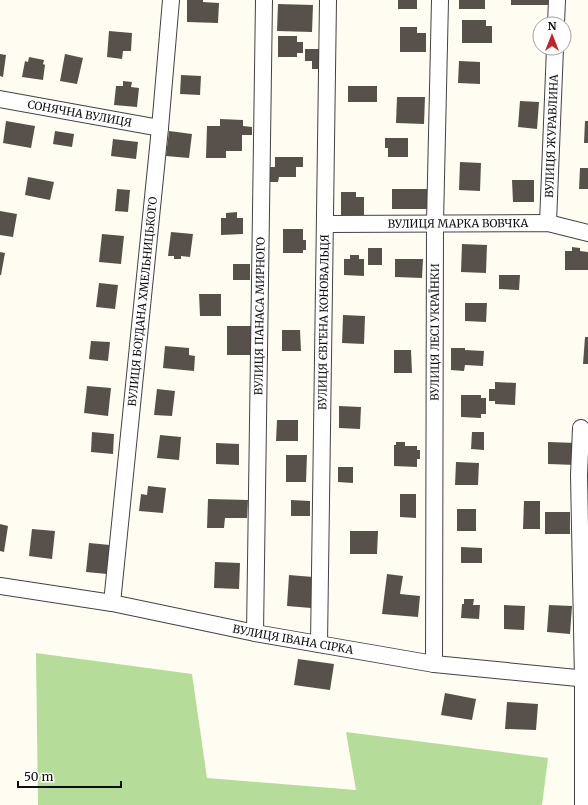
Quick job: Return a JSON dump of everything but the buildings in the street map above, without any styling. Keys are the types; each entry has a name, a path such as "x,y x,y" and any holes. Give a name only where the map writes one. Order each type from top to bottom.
{"street":[{"name":"ВУЛИЦЯ БОГДАНА ХМЕЛЬНИЦЬКОГО","path":"112,602 160,128 171,0"},
{"name":"ВУЛИЦЯ ПАНАСА МИРНОГО","path":"256,633 264,0"},
{"name":"ВУЛИЦЯ ЄВГЕНА КОНОВАЛЬЦЯ","path":"319,644 328,0"},
{"name":"ВУЛИЦЯ ЛЕСІ УКРАЇНКИ","path":"434,664 435,223 440,0"},
{"path":"556,16 557,0"},
{"name":"ВУЛИЦЯ ЖУРАВЛИНА","path":"548,223 555,56"},
{"name":"СОНЯЧНА ВУЛИЦЯ","path":"0,99 160,128"},
{"name":"ВУЛИЦЯ МАРКА ВОВЧКА","path":"326,224 548,223 588,233"},
{"path":"581,428 579,475 586,679 583,805"},
{"name":"ВУЛИЦЯ ІВАНА СІРКА","path":"0,586 112,602 256,633 434,664 586,679"}],"green space":[{"path":"36,653 192,674 207,778 356,790 346,732 548,758 542,805 38,805"}]}
